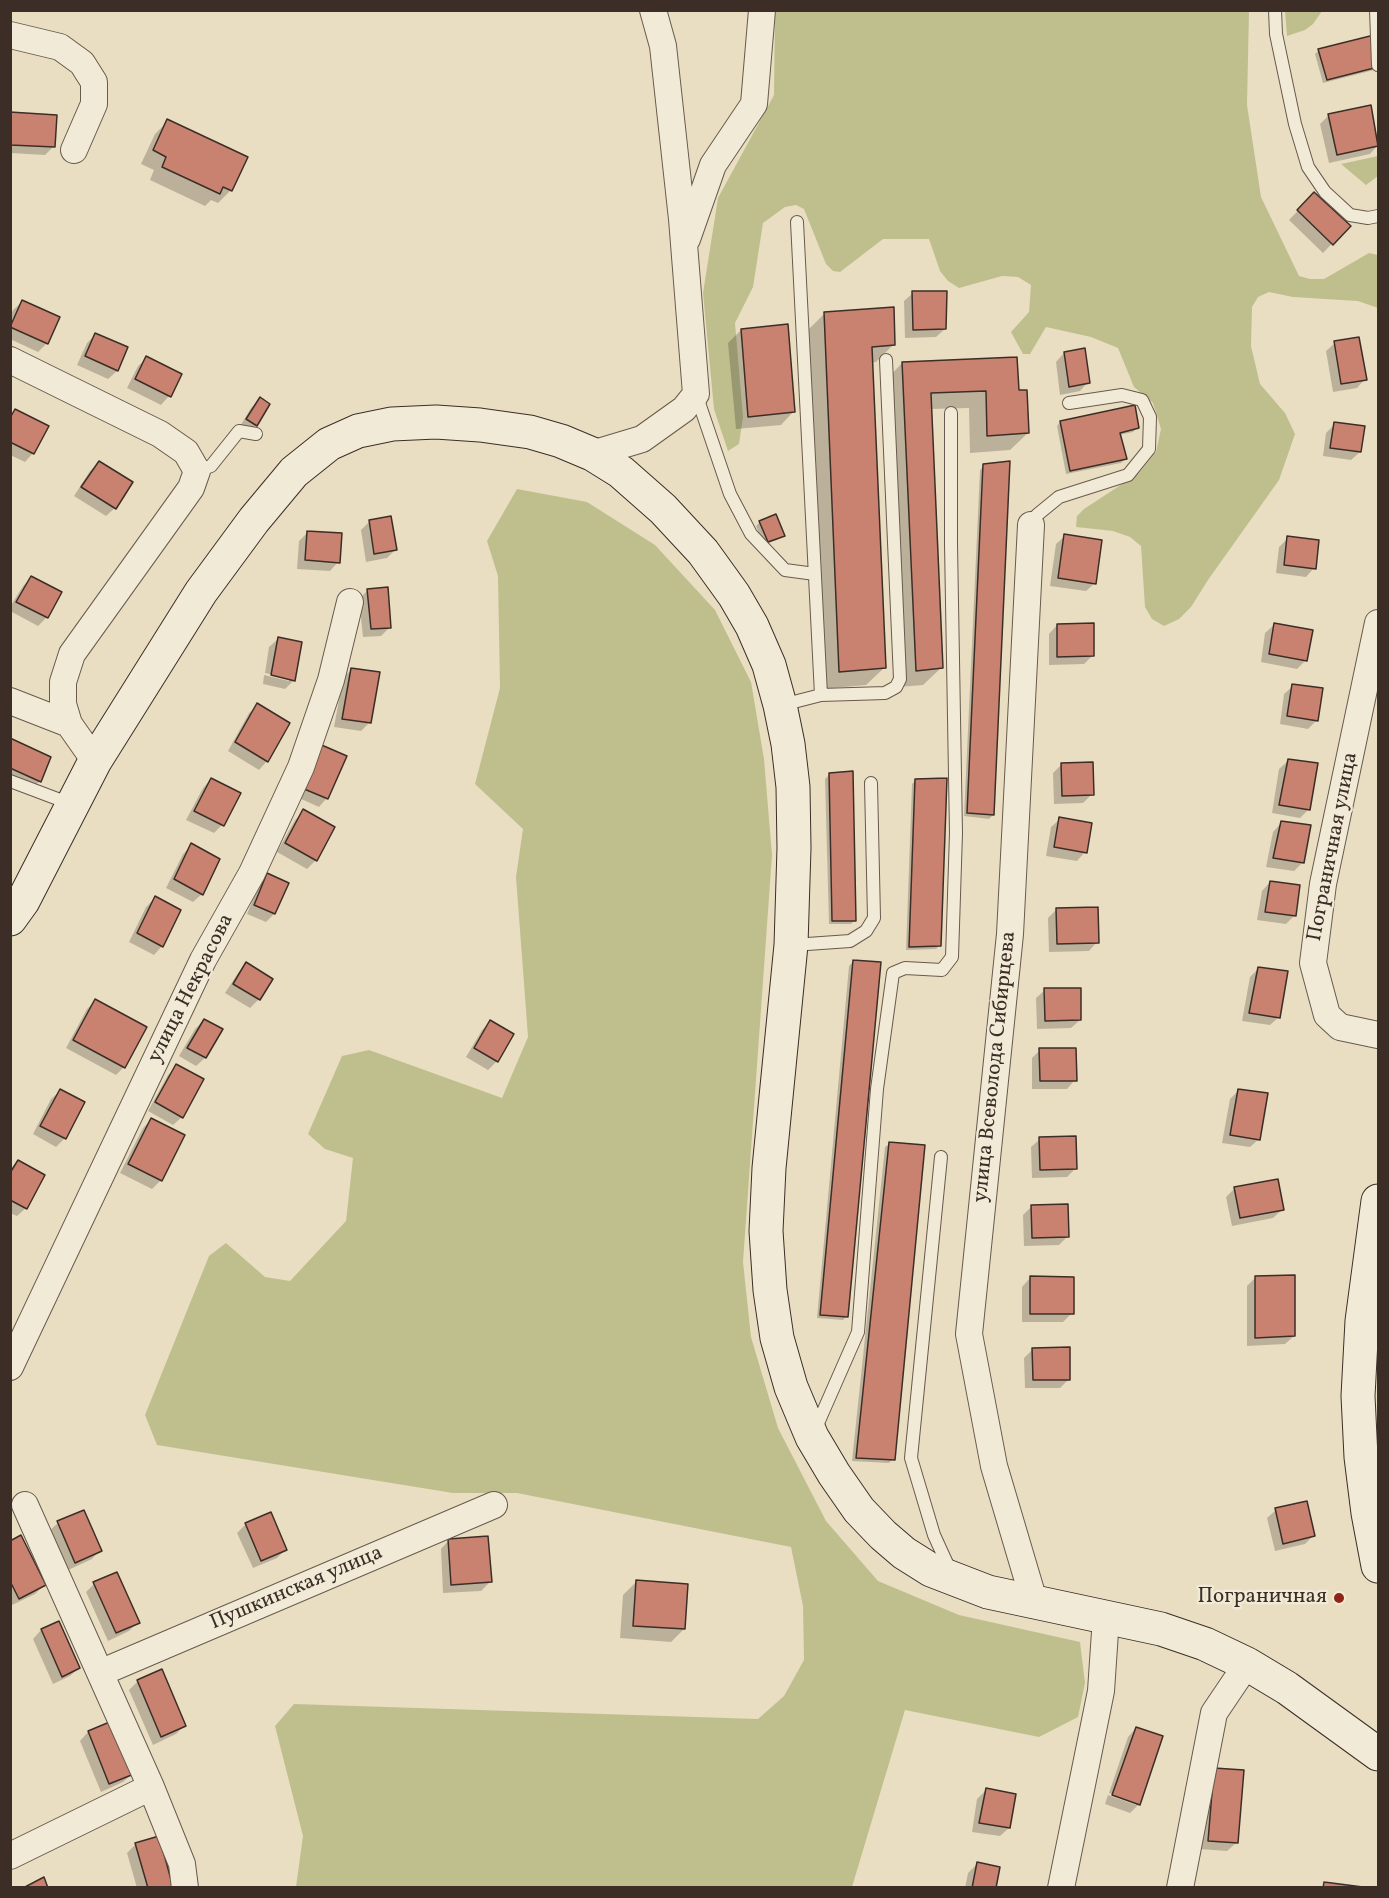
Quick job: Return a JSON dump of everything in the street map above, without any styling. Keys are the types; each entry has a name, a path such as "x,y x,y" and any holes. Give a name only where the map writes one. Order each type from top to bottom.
{"main road":[{"path":"10,919 23,901 94,761 201,592 254,520 294,472 329,444 358,431 392,424 436,422 530,432 561,441 592,454 621,472 663,509 703,552 734,595 752,626 769,665 780,705 793,787 791,945 770,1156 766,1231 770,1290 777,1338 791,1387 812,1437 834,1474 859,1510 883,1535 904,1553 931,1570 988,1592 1161,1629 1205,1644 1247,1664 1287,1688 1378,1754"},
{"path":"1378,1202 1362,1321 1358,1396 1368,1513 1378,1566"}],"street":[{"path":"653,10 663,46"},
{"path":"592,454 642,439 684,409 696,394 682,219 663,46 663,10"},
{"path":"683,250 713,165 754,104 762,10"},
{"path":"10,35 60,47 82,63 94,82 94,104 74,150"},
{"path":"10,360 160,434 186,452 197,471 191,488 72,654 63,682 63,704 69,723 94,761"},
{"name":"улица Всеволода Сибирцева","path":"1030,525 1010,934 969,1334 994,1466 1034,1601"},
{"name":"улица Некрасова","path":"10,1367 203,960 252,873 301,767 331,680 350,602"},
{"name":"Пограничная улица","path":"1378,623 1323,884 1313,963 1327,1015 1340,1027 1378,1035"},
{"path":"10,701 69,723"},
{"path":"25,1505 151,1787 182,1864 185,1887"},
{"name":"Пушкинская улица","path":"100,1673 494,1505"},
{"path":"1062,1887 1101,1691 1106,1617"},
{"path":"1180,1887 1214,1713 1247,1664"},
{"path":"10,1856 151,1787"}],"lane":[{"path":"1275,10 1276,34 1295,124 1308,166 1325,192 1350,215 1368,218 1378,216"},
{"path":"1376,10 1378,66"},
{"path":"797,222 821,695"},
{"path":"780,705 821,695 885,693 896,687 900,679 886,360"},
{"path":"696,394 730,494 751,534 785,570 815,574"},
{"path":"1030,525 1037,515 1059,497 1128,475 1149,448 1150,417 1142,400 1122,395 1069,404"},
{"path":"812,1437 858,1332 877,1089 893,974 905,968 942,970 952,957 956,832 951,413"},
{"path":"197,471 205,470 210,466 239,430 256,434"},
{"path":"10,781 73,804"},
{"path":"791,945 850,941 866,931 874,918 871,783"},
{"path":"941,1157 910,1458 934,1535 955,1580"}],"green space":[{"path":"1285,10 1322,11 1313,24 1305,30 1287,36"},
{"path":"775,11 1249,11 1247,105 1261,197 1299,276 1324,279 1369,253 1378,255 1378,308 1358,301 1293,297 1269,292 1258,297 1252,307 1251,346 1260,384 1285,413 1295,434 1279,480 1191,607 1179,619 1164,626 1152,619 1145,607 1141,546 1130,537 1113,531 1076,527 1077,516 1084,509 1139,473 1156,452 1161,429 1153,403 1134,387 1118,348 1091,337 1046,327 1030,354 1023,354 1011,332 1029,312 1031,285 1018,277 1002,276 959,288 948,281 940,271 929,239 883,239 840,272 833,271 826,264 804,209 796,205 785,207 763,223 753,287 735,323 743,417 739,444 728,451 714,409 703,293 718,198 774,95"},
{"path":"1378,156 1378,176 1366,185 1341,164"},
{"path":"517,489 587,502 655,545 715,610 751,682 764,759 772,855 743,1262 751,1337 778,1428 826,1521 878,1581 959,1615 1080,1642 1085,1683 1078,1717 1039,1737 905,1710 852,1887 296,1887 303,1836 275,1726 294,1704 758,1719 784,1696 804,1660 803,1606 791,1547 517,1493 453,1493 157,1445 145,1415 209,1256 226,1243 265,1277 290,1281 346,1221 353,1158 325,1149 308,1134 342,1056 369,1050 502,1098 528,1037 516,877 523,829 475,784 500,688 498,576 487,541"}],"building":[{"path":"1378,34 1378,67 1327,80 1318,49"},
{"path":"1371,105 1378,146 1337,155 1328,114"},
{"path":"10,112 57,115 55,147 10,145"},
{"path":"167,119 248,157 232,191 223,187 220,194 162,167 166,157 153,150"},
{"path":"1314,192 1351,226 1333,245 1297,210"},
{"path":"912,291 947,291 946,329 913,330"},
{"path":"22,300 60,317 48,344 10,327"},
{"path":"894,307 895,345 872,347 886,668 839,672 824,312"},
{"path":"788,324 795,412 748,417 741,329"},
{"path":"95,333 128,347 118,371 85,356"},
{"path":"1359,337 1367,380 1341,384 1334,341"},
{"path":"1085,348 1090,383 1069,387 1064,352"},
{"path":"146,356 182,374 171,397 135,379"},
{"path":"1017,357 1019,390 1027,390 1029,433 987,436 986,391 931,393 943,668 916,671 902,362"},
{"path":"260,397 270,404 257,426 246,419"},
{"path":"1135,405 1139,428 1120,433 1127,459 1070,471 1060,421"},
{"path":"15,409 49,426 34,454 10,442 10,418"},
{"path":"1334,422 1365,426 1361,452 1330,448"},
{"path":"99,461 133,482 116,509 81,487"},
{"path":"1010,461 994,815 967,813 983,464"},
{"path":"776,514 785,536 768,542 759,521"},
{"path":"391,516 397,550 374,554 369,520"},
{"path":"307,531 342,533 340,563 305,560"},
{"path":"1064,534 1102,540 1096,584 1058,578"},
{"path":"1287,536 1319,540 1316,569 1284,565"},
{"path":"31,576 62,592 48,618 16,602"},
{"path":"388,587 391,628 371,629 367,589"},
{"path":"1094,623 1094,656 1057,657 1057,624"},
{"path":"1274,623 1313,630 1307,661 1269,654"},
{"path":"278,637 302,642 295,681 271,675"},
{"path":"351,668 380,672 371,723 342,719"},
{"path":"1292,684 1323,688 1318,721 1287,716"},
{"path":"257,703 290,723 268,762 235,742"},
{"path":"10,738 51,757 41,782 10,768"},
{"path":"317,743 347,756 328,799 297,786"},
{"path":"1288,759 1318,763 1310,810 1279,805"},
{"path":"1093,762 1094,795 1062,796 1061,763"},
{"path":"853,771 856,921 832,921 829,773"},
{"path":"211,778 241,793 224,826 194,811"},
{"path":"947,778 941,946 909,947 915,779"},
{"path":"303,809 335,827 317,861 285,843"},
{"path":"1059,817 1092,823 1087,853 1054,847"},
{"path":"1281,821 1311,825 1304,863 1273,858"},
{"path":"191,843 220,859 203,895 174,879"},
{"path":"267,873 289,883 275,914 254,905"},
{"path":"1270,881 1300,885 1296,916 1265,912"},
{"path":"155,896 181,910 163,947 137,933"},
{"path":"1098,907 1099,943 1057,944 1056,908"},
{"path":"853,960 881,962 848,1317 820,1315"},
{"path":"246,962 273,979 260,1000 233,984"},
{"path":"1258,967 1288,971 1280,1018 1249,1013"},
{"path":"1044,988 1081,988 1081,1020 1045,1021"},
{"path":"95,999 147,1027 125,1068 73,1040"},
{"path":"204,1019 223,1029 206,1058 187,1048"},
{"path":"490,1020 514,1034 498,1062 474,1048"},
{"path":"1039,1048 1076,1048 1077,1081 1040,1081"},
{"path":"176,1064 204,1079 183,1118 155,1102"},
{"path":"60,1089 85,1102 66,1139 40,1126"},
{"path":"1238,1089 1268,1093 1260,1140 1230,1135"},
{"path":"151,1118 185,1135 162,1181 128,1164"},
{"path":"1076,1136 1077,1169 1040,1170 1039,1137"},
{"path":"889,1142 925,1145 895,1460 856,1458"},
{"path":"18,1160 45,1175 27,1209 10,1200 10,1173"},
{"path":"1278,1179 1284,1210 1240,1218 1234,1187"},
{"path":"1068,1204 1069,1237 1032,1238 1031,1205"},
{"path":"1295,1275 1295,1336 1255,1338 1255,1276"},
{"path":"1030,1276 1074,1277 1074,1314 1030,1314"},
{"path":"1070,1347 1070,1380 1033,1380 1032,1348"},
{"path":"1307,1501 1315,1536 1283,1544 1275,1508"},
{"path":"84,1510 102,1551 75,1563 57,1521"},
{"path":"271,1512 287,1550 261,1561 245,1523"},
{"path":"21,1535 46,1585 19,1599 10,1581 10,1541"},
{"path":"488,1536 492,1582 451,1585 448,1539"},
{"path":"117,1572 140,1623 116,1633 93,1582"},
{"path":"636,1580 688,1584 685,1629 633,1626"},
{"path":"59,1621 80,1668 62,1677 41,1629"},
{"path":"162,1669 186,1726 161,1737 137,1680"},
{"path":"112,1721 134,1774 109,1784 88,1731"},
{"path":"1136,1727 1163,1736 1140,1805 1112,1795"},
{"path":"1214,1768 1244,1770 1238,1843 1208,1841"},
{"path":"986,1788 1016,1794 1010,1828 979,1823"},
{"path":"159,1836 173,1887 171,1888 148,1888 135,1843"},
{"path":"977,1862 1000,1867 996,1888 972,1888"},
{"path":"44,1877 48,1888 23,1888"},
{"path":"1324,1882 1363,1887 1363,1888 1323,1888"}],"place":[{"name":"Пограничная","path":"1339,1598"}]}
